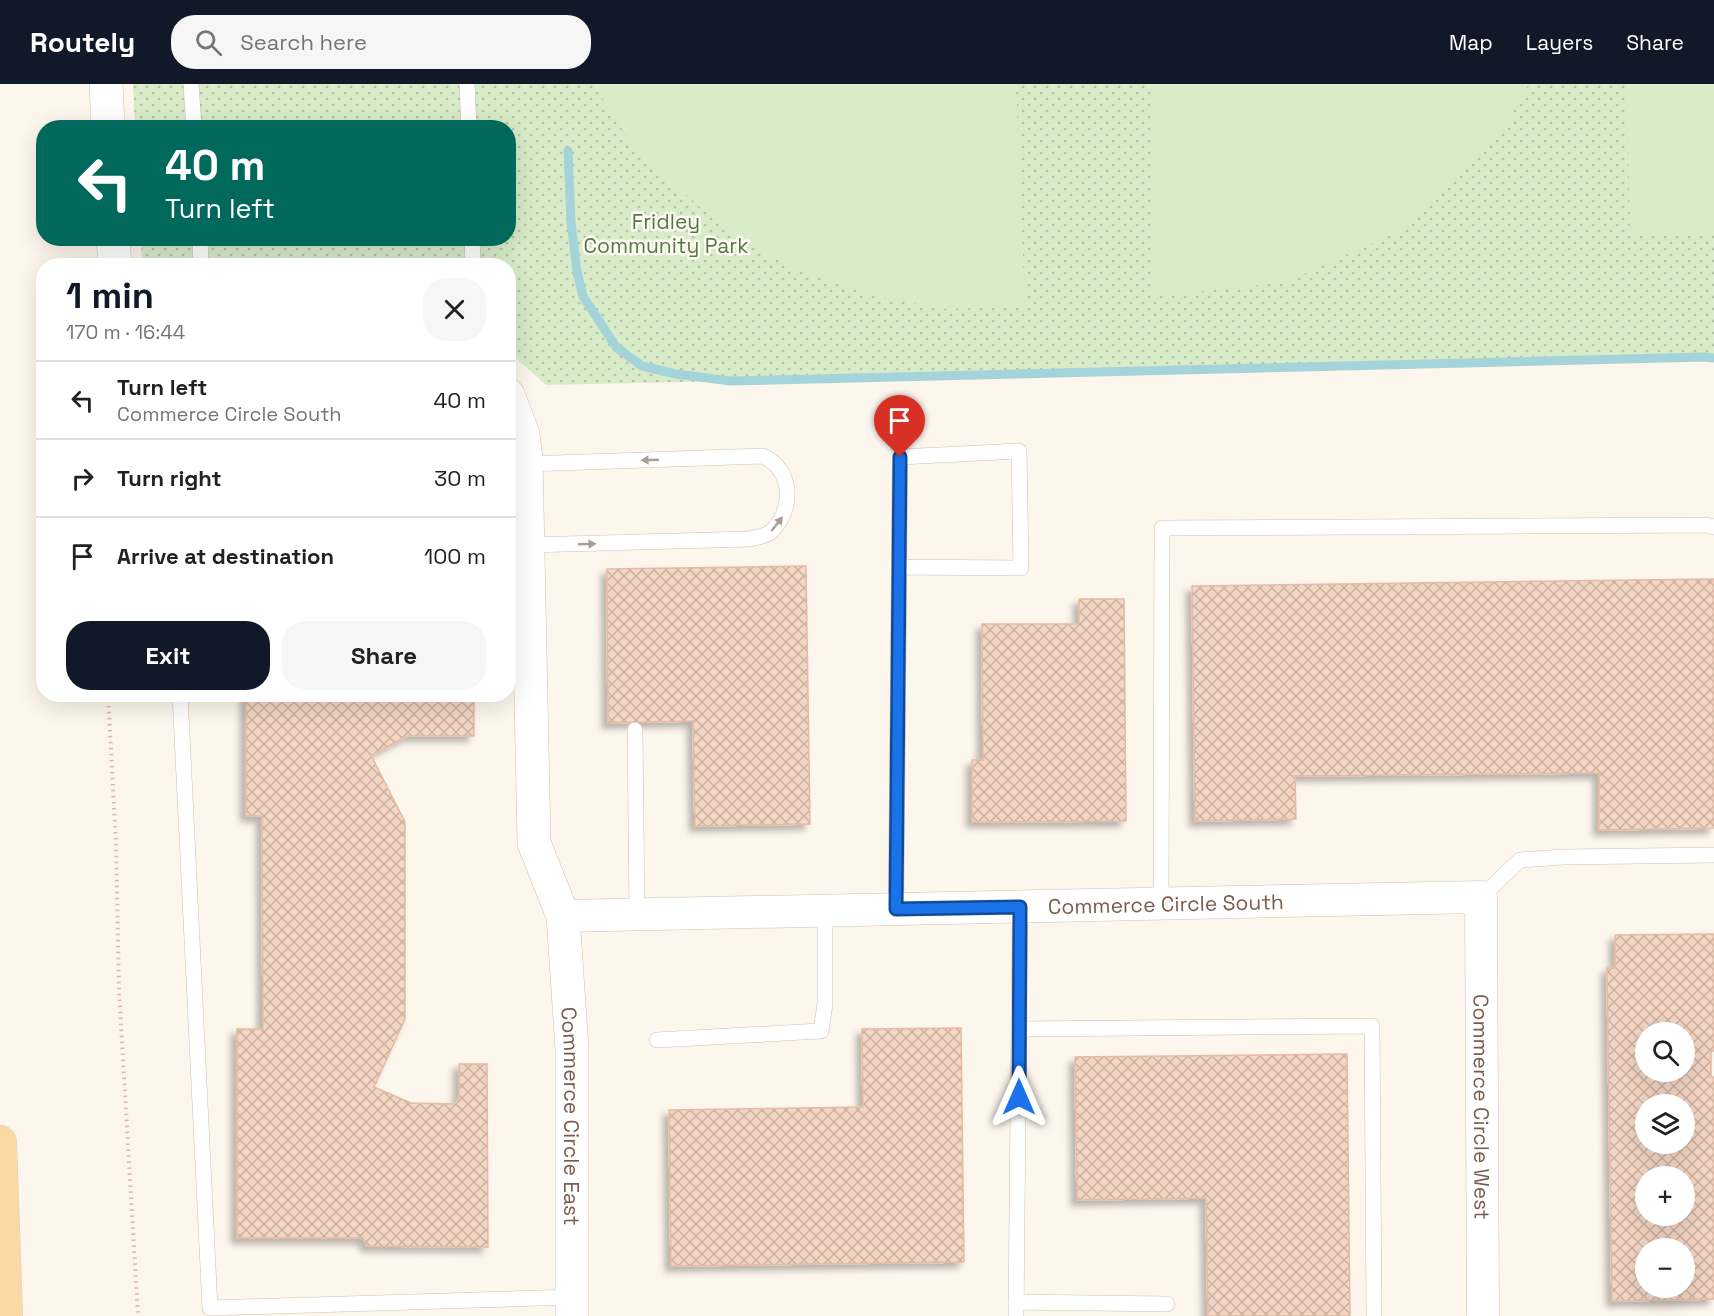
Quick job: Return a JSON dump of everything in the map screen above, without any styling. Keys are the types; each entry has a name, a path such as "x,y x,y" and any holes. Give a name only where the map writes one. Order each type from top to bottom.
{"main road":[{"path":"0,1142 6,1316"}],"street":[{"path":"106,84 108,120"},
{"name":"Commerce Circle East","path":"516,416 523,434 526,464 522,539 534,843 564,916 572,1049 572,1306"},
{"name":"Commerce Circle South","path":"564,916 1481,897"},
{"name":"Commerce Circle West","path":"1481,897 1483,1316"}],"lane":[{"path":"191,84 193,120"},
{"path":"467,84 468,120"},
{"path":"896,909 899,567 900,457 1019,451 1021,568 899,567"},
{"path":"522,539 750,539 770,533 784,514 788,493 786,481 775,461 763,456 526,464"},
{"path":"1161,904 1161,528 1694,525 1714,527"},
{"path":"180,702 210,1308 572,1306"},
{"path":"635,730 637,915"},
{"path":"1481,897 1520,860 1563,857 1714,855"},
{"path":"1020,907 1016,1309 1167,1304"},
{"path":"657,1040 821,1031 825,1004 825,910"},
{"path":"1019,1029 1372,1026 1374,1316"}],"path":[{"path":"108,702 116,844 119,991 138,1316"}],"green space":[{"name":"Fridley Community Park","path":"133,84 1714,84 1714,360 546,385 516,358 516,258 142,258 141,246 516,246 516,120 135,120"},
{"path":"593,84 1016,84 1025,307 943,309 866,294 788,266 728,231 670,181 628,138"},
{"path":"1150,84 1529,84 1499,137 1401,230 1286,282 1153,297"},
{"path":"1627,84 1714,84 1714,233 1630,236"}],"building":[{"path":"806,566 810,824 695,826 693,721 608,723 607,569"},
{"path":"1714,579 1714,828 1599,830 1599,773 1295,776 1296,819 1195,821 1192,586"},
{"path":"1079,599 1124,599 1126,821 972,822 972,760 983,760 982,624 1079,624"},
{"path":"246,702 474,702 474,736 407,736 371,755 405,822 405,1019 374,1087 411,1103 456,1104 459,1098 459,1064 487,1064 488,1247 367,1246 363,1238 237,1238 237,1029 263,1029 262,816 246,816"},
{"path":"1714,934 1714,1051 1711,1051 1711,1077 1714,1077 1714,1299 1612,1301 1607,968 1615,968 1615,935"},
{"path":"961,1028 964,1262 671,1266 669,1110 863,1107 862,1029"},
{"path":"1347,1054 1350,1316 1208,1316 1206,1198 1077,1200 1075,1057"}],"waterway":[{"path":"568,151 571,222 577,272 583,296 616,347 642,366 676,374 731,381 1714,358"}],"route":[{"path":"900,457 896,909 1020,907 1019,1097"}]}
